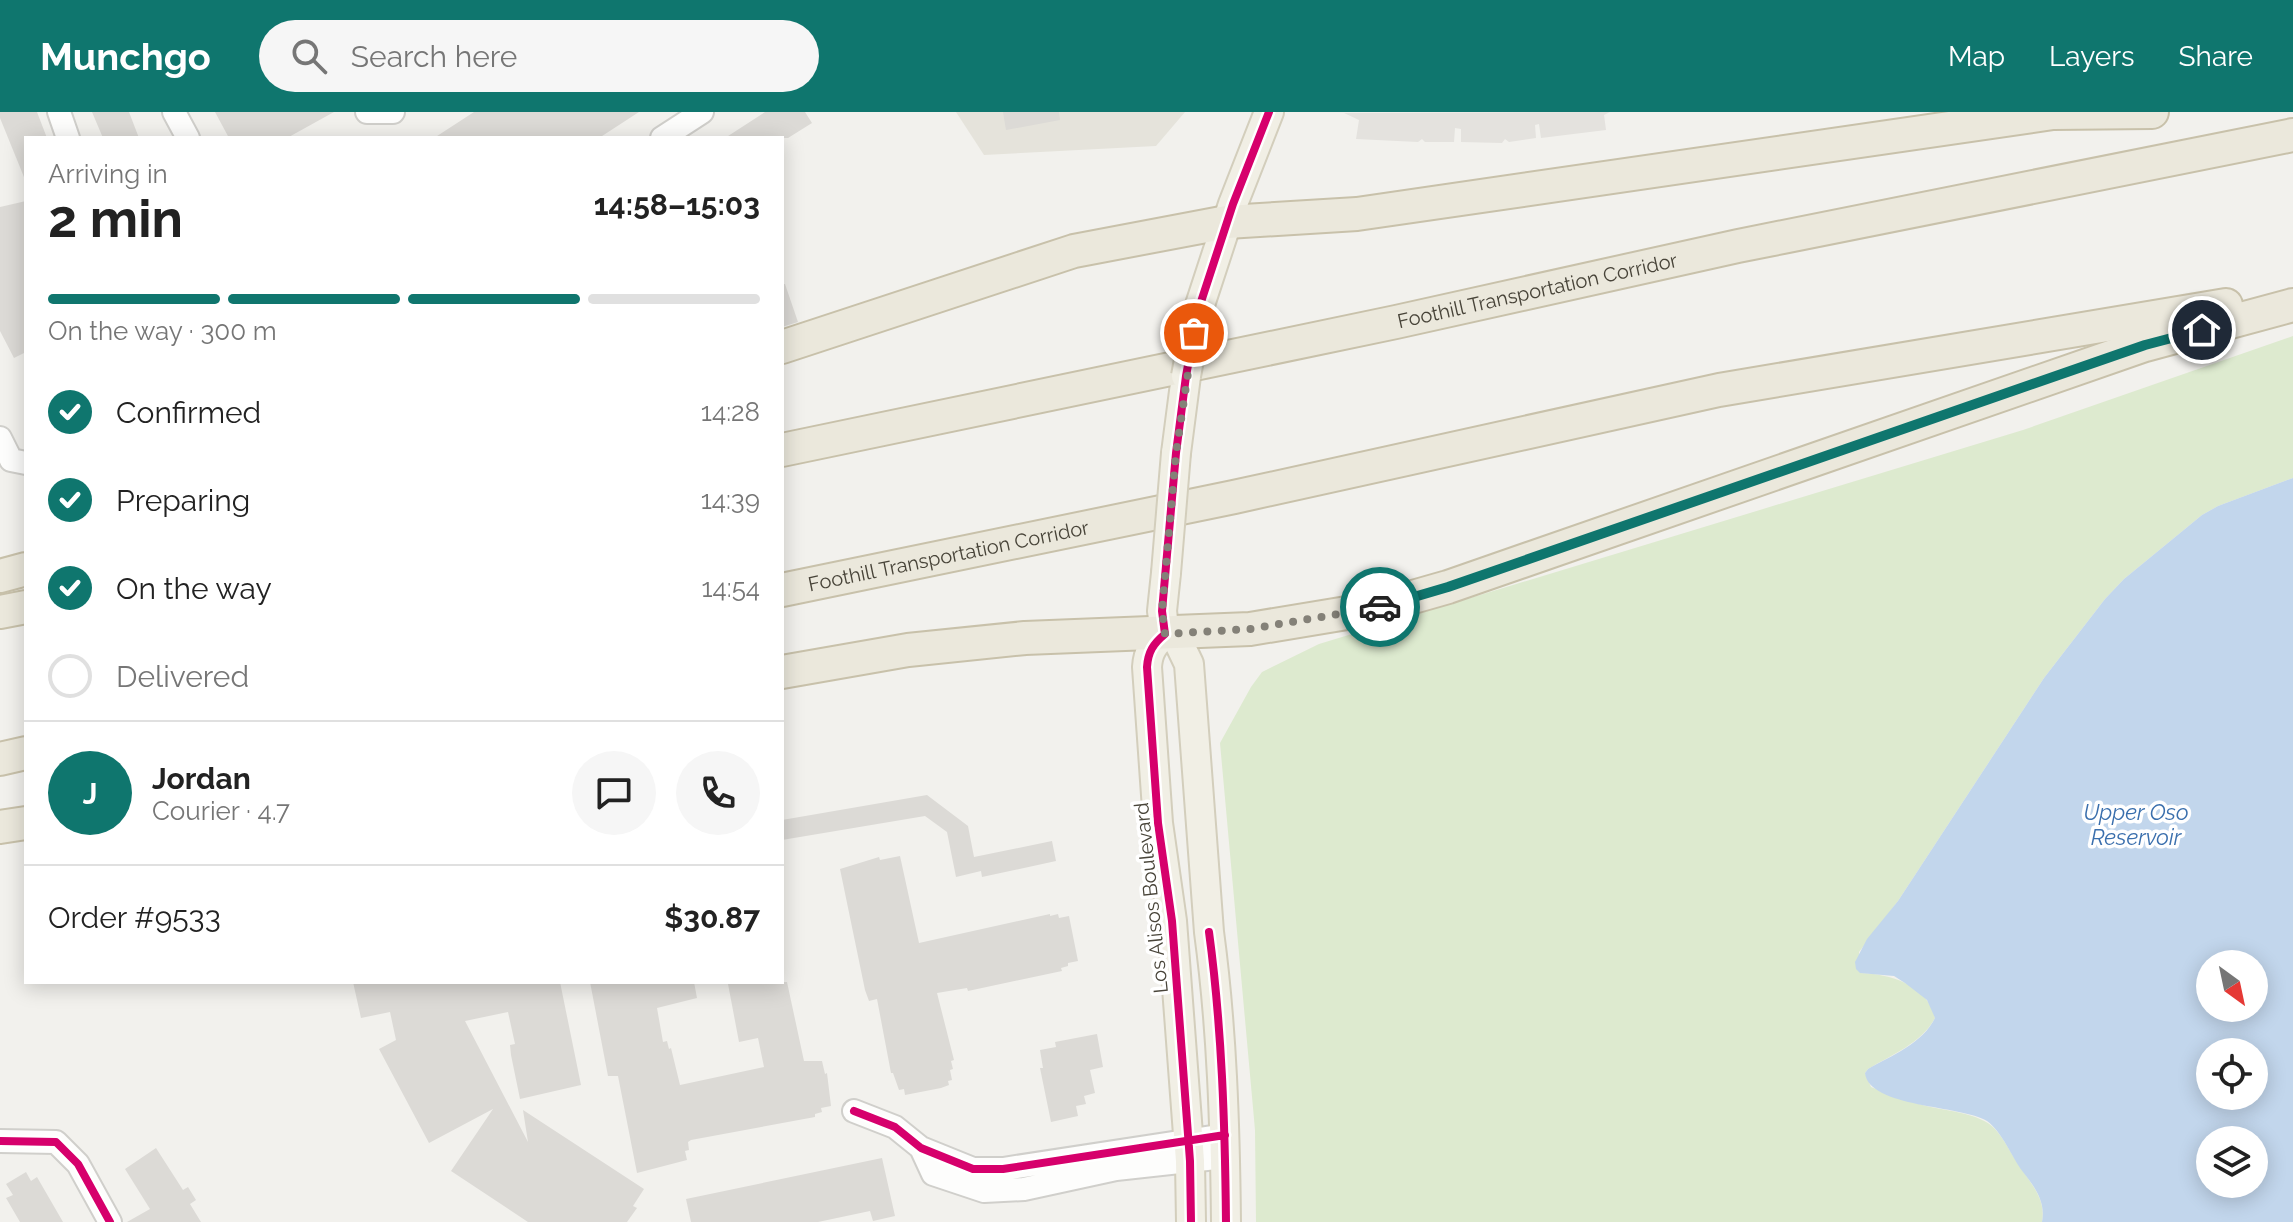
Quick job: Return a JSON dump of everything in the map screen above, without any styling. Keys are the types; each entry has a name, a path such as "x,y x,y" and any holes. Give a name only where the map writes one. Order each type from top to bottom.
{"highway":[{"path":"784,346 1074,251 1227,222 1357,214 2053,113 2152,112"},
{"name":"Foothill Transportation Corridor","path":"784,450 1396,322 1738,246 2293,135"},
{"name":"Foothill Transportation Corridor","path":"784,590 1234,497 1719,390 2293,294"},
{"path":"784,672 908,650 1025,638 1250,629 1371,609 1448,587 2145,345 2293,305"},
{"path":"0,576 24,570"},
{"path":"0,612 24,607"},
{"path":"0,759 24,753"},
{"path":"0,827 24,823"}],"main road":[{"name":"Los Alisos Boulevard","path":"1191,1222 1189,1151 1172,921 1158,823 1147,667 1148,655 1154,644 1165,634 1162,611 1176,453 1198,311 1227,222 1269,112"},
{"path":"1165,634 1178,641 1189,664 1225,1146 1226,1222"}],"street":[{"path":"59,112 67,136"},
{"path":"174,112 187,136"},
{"path":"367,112 393,112"},
{"path":"665,136 702,112"},
{"path":"0,438 11,460 24,463"},
{"path":"854,1111 895,1127 921,1148 973,1169 1003,1169 1225,1146"},
{"path":"0,1141 56,1142 78,1164 110,1222"}],"shaded area":[{"path":"956,112 1185,112 1156,146 984,155"},
{"path":"1610,112 1604,115 1606,130 1541,138 1539,124 1535,125 1536,138 1509,142 1505,139 1502,143 1461,142 1461,129 1455,128 1454,142 1356,139 1359,120 1344,113"}],"green space":[{"path":"2293,336 2293,478 2202,515 2124,579 2105,599 2044,678 1898,901 1859,952 1860,973 1895,979 1916,989 1931,1006 1935,1018 1922,1035 1868,1069 1865,1073 1871,1087 1988,1123 2003,1139 2035,1189 2041,1201 2042,1222 1256,1222 1255,1130 1220,743 1262,672 1319,644 2023,430"}],"water":[{"name":"Upper Oso Reservoir","path":"2293,478 2293,1222 2042,1222 2041,1201 2035,1189 2002,1138 1987,1121 1899,1099 1882,1093 1870,1084 1865,1073 1868,1069 1915,1042 1935,1018 1927,1000 1905,983 1894,976 1860,973 1855,962 1867,939 1898,901 2044,678 2105,599 2124,579 2202,515"}],"building":[{"path":"0,112 37,112 46,136 24,136 24,177"},
{"path":"92,112 129,112 138,136 102,136"},
{"path":"215,112 334,112 291,136 228,136"},
{"path":"474,112 639,112 602,136 437,136"},
{"path":"765,112 805,112 812,123 788,138 728,136"},
{"path":"1003,112 1059,112 1060,120 1006,130"},
{"path":"24,201 24,353 14,358 0,331 0,207"},
{"path":"784,284 785,284 798,322 784,326"},
{"path":"927,795 968,826 974,857 1052,841 1056,861 982,877 981,871 956,877 947,832 925,816 784,840 784,820"},
{"path":"900,856 919,943 1058,914 1059,918 1069,916 1078,961 1068,963 1068,966 1061,968 1062,971 968,991 967,988 937,993 954,1060 951,1061 953,1069 950,1070 952,1080 941,1088 905,1095 891,1073 877,999 869,1001 865,990 840,869 879,857 880,860"},
{"path":"787,982 804,1061 822,1061 827,1073 831,1106 821,1108 822,1112 815,1114 815,1117 691,1140 688,1142 689,1150 685,1151 687,1160 637,1173 618,1076 608,1076 590,984 694,984 697,998 657,1008 663,1042 667,1041 671,1048 680,1085 764,1067 758,1038 739,1042 728,984"},
{"path":"353,984 560,984 581,1085 520,1099 511,1055 510,1045 515,1044 508,1012 465,1021 528,1142 523,1110 644,1189 633,1206 637,1208 627,1222 528,1222 451,1171 493,1109 429,1143 379,1049 396,1040 390,1012 361,1018"},
{"path":"1097,1034 1103,1067 1090,1070 1095,1093 1084,1096 1086,1104 1076,1106 1078,1116 1051,1122 1040,1068 1043,1068 1040,1050 1056,1047 1055,1042"},
{"path":"156,1148 183,1190 188,1187 196,1200 190,1204 201,1222 127,1222 150,1209 125,1169"},
{"path":"882,1158 895,1216 873,1221 870,1211 818,1222 691,1222 686,1199"},
{"path":"26,1172 31,1181 37,1177 63,1222 20,1222 6,1198 13,1195 6,1184"}],"cycle path":[{"path":"1191,1222 1190,1161 1172,921 1158,823 1147,667 1152,649 1165,634 1162,611 1176,453 1198,311 1233,204 1269,112"},
{"path":"1209,932 1222,1077 1226,1222"},
{"path":"854,1111 895,1127 921,1148 973,1169 1003,1169 1225,1135"},
{"path":"0,1141 56,1142 78,1164 110,1222"}],"way so far":[{"path":"1194,333 1176,453 1162,611 1165,634 1250,629 1380,607"}],"route":[{"path":"1380,607 1448,587 2145,345 2202,330"}]}
